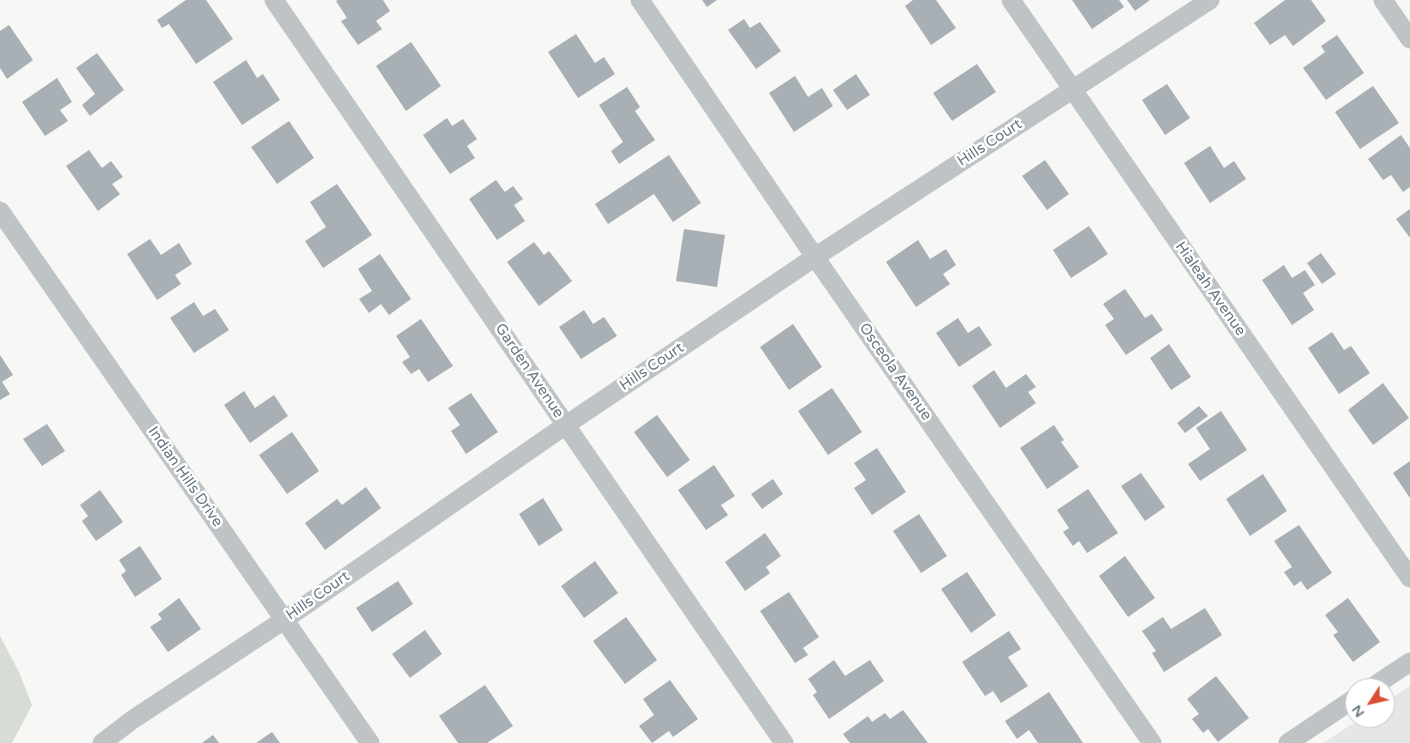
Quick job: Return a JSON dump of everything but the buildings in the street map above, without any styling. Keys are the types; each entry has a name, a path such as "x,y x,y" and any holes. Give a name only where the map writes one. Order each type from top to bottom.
{"street":[{"name":"Garden Avenue","path":"274,0 784,743"},
{"name":"Osceola Avenue","path":"640,0 815,257 1152,743"},
{"name":"Hialeah Avenue","path":"1011,0 1410,578"},
{"name":"Hills Court","path":"102,743 132,720 284,620 566,425 815,257 1210,0"},
{"path":"1383,0 1410,39"},
{"name":"Indian Hills Drive","path":"0,211 370,743"},
{"path":"1386,678 1410,662"},
{"path":"1288,743 1345,705"}],"shaded area":[{"path":"0,636 19,672 32,705 12,743 0,743"},
{"path":"1410,686 1410,743 1323,743 1346,728 1395,728 1395,696"}]}
